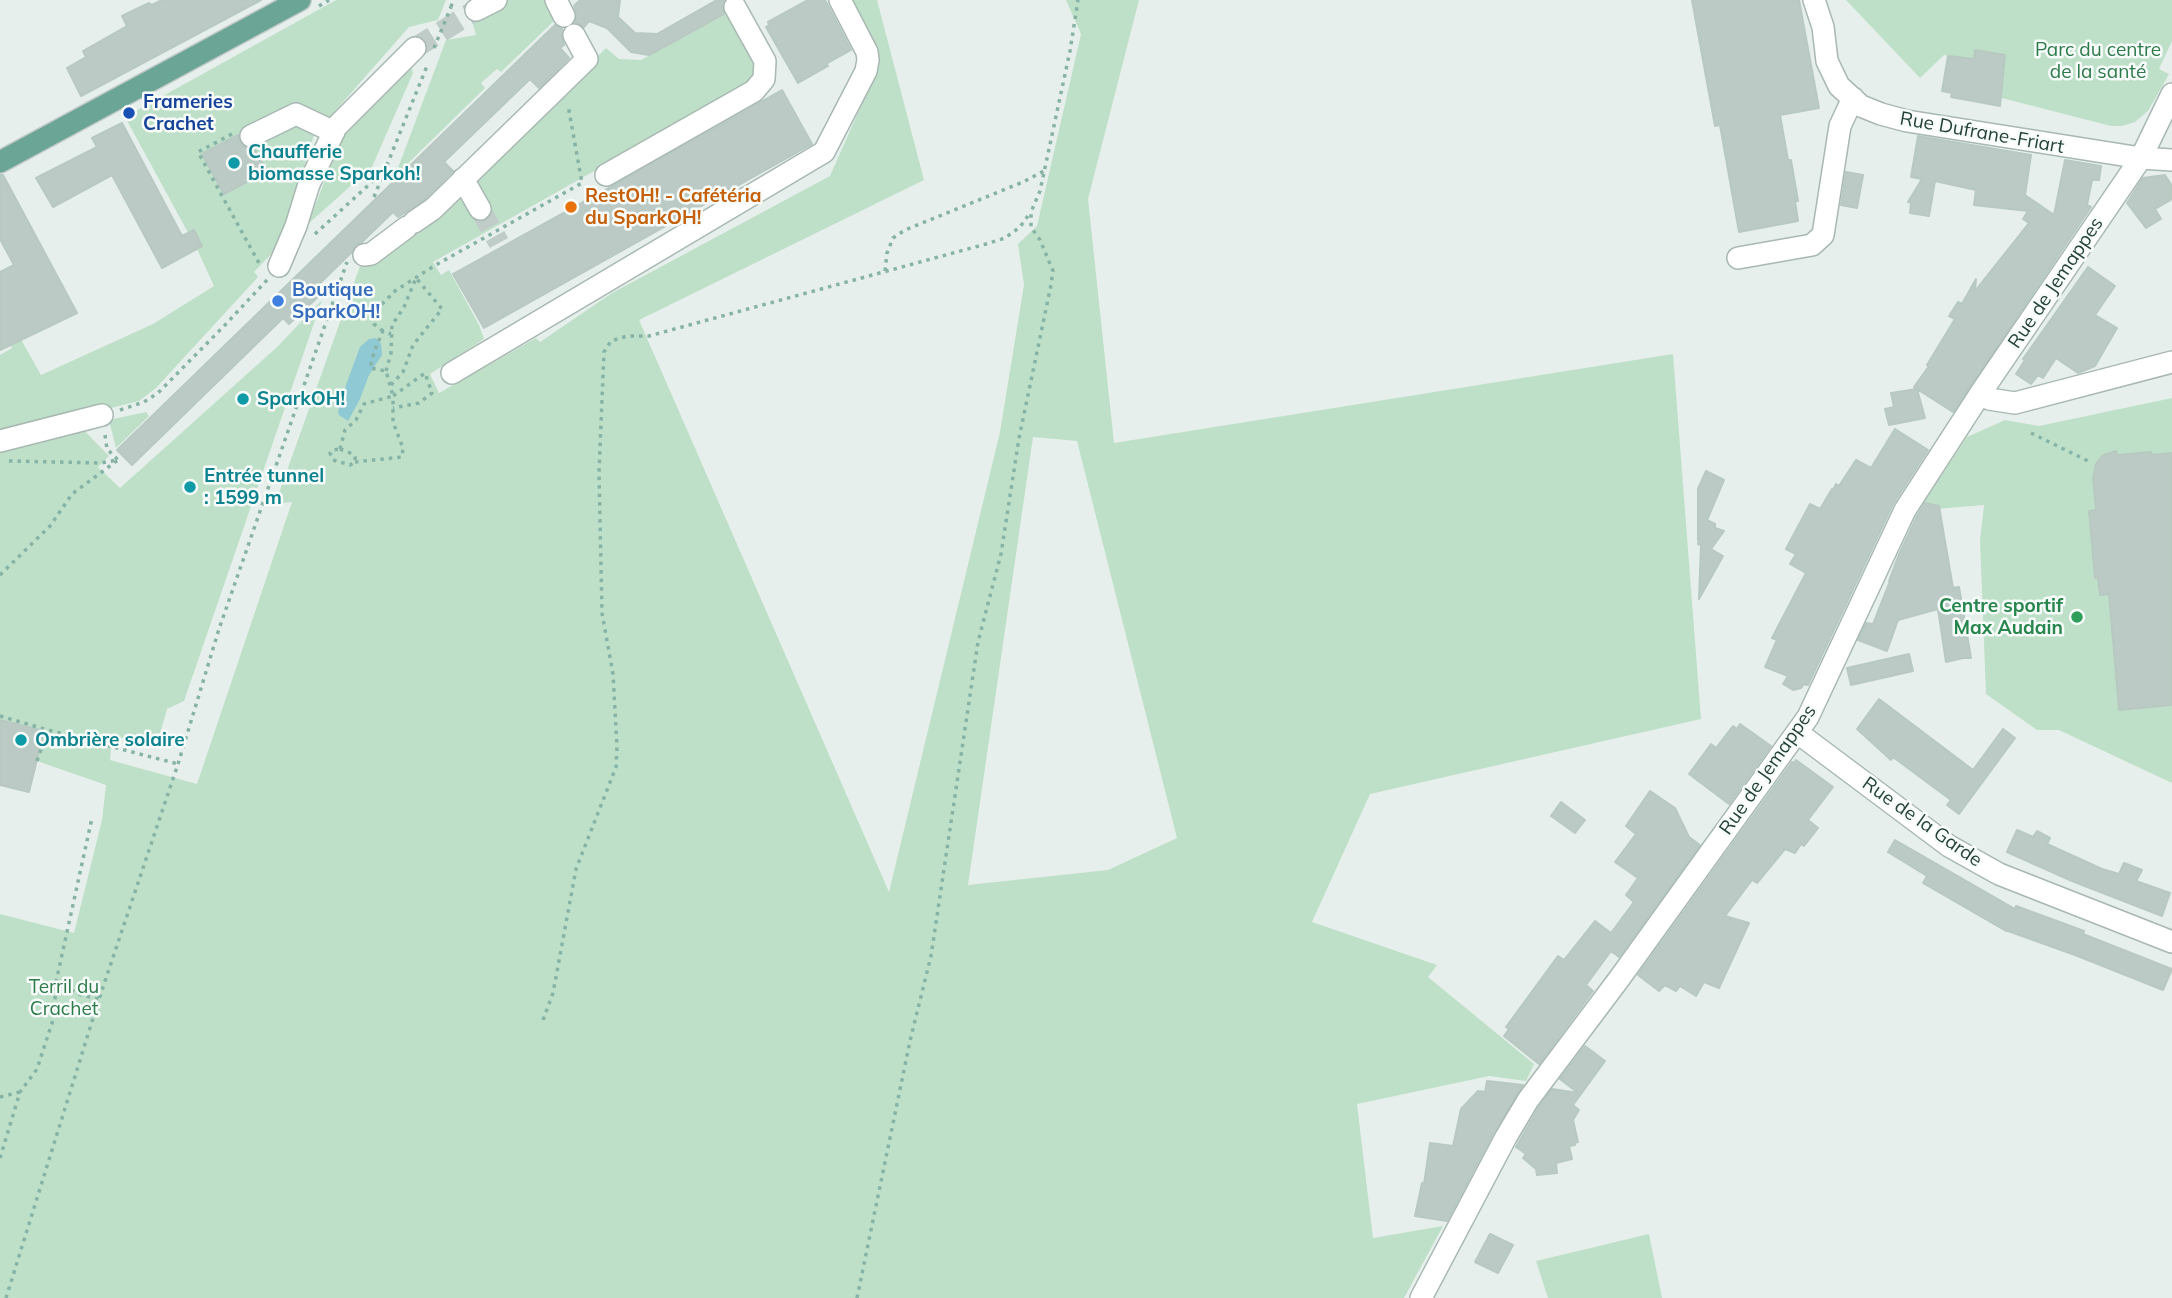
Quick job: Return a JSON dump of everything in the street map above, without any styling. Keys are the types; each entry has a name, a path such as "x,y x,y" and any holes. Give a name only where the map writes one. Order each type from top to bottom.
{"main road":[{"path":"0,162 300,0"}],"street":[{"path":"477,10 496,0"},
{"path":"452,373 824,152 866,71 868,60 867,52 840,0"},
{"name":"Rue Dufrane-Friart","path":"1814,0 1823,27 1827,61 1839,86 1861,106 1907,121 2141,158 2172,160"},
{"path":"606,175 754,91 764,79 765,61 735,7"},
{"path":"357,253 371,254 433,209 587,59 574,35"},
{"path":"270,267 296,226 309,184 336,127 424,48"},
{"name":"Rue de Jemappes","path":"1420,1298 1528,1100 1808,718 1905,510 1982,391 2141,158 2172,94"},
{"path":"1738,258 1812,245 1823,235 1840,126 1853,98"},
{"path":"242,135 296,114 334,132"},
{"path":"463,179 480,209"},
{"path":"1982,391 1989,399 2015,403 2172,362"},
{"path":"0,441 102,415"},
{"name":"Rue de la Garde","path":"1798,733 1949,846 1979,863 1999,874 2172,942"}],"path":[{"path":"374,197 424,48 453,0"},
{"path":"542,1020 553,993 576,869 616,767 613,674 602,613 599,473 604,352 611,341 627,336 649,336 1005,238 1020,226 1031,212 1040,191 1070,51 1078,0"},
{"path":"391,334 374,324 374,313 395,291 582,183 564,82"},
{"path":"118,460 107,449 102,415 144,402 158,393 225,326 270,267 198,152 242,135"},
{"path":"308,240 385,170"},
{"path":"885,271 887,253 893,238 905,230 1044,171"},
{"path":"856,1298 910,1041 931,956 978,642 1001,554 1019,438 1052,278 1053,271 1047,256 1031,228 1031,212"},
{"path":"6,1298 219,629 357,253"},
{"path":"355,462 353,454 340,449 330,453 333,460 350,465 355,462 402,457 403,448 393,422 393,396 386,371 391,354 392,326 404,307 416,278"},
{"path":"390,386 403,372 413,345 442,309 416,278"},
{"path":"383,331 370,368 386,371"},
{"path":"340,449 345,430 356,420 364,404 393,396 425,373 432,393 419,403 393,408"},
{"path":"2031,433 2092,463"},
{"path":"0,461 101,463 118,460"},
{"path":"0,575 50,526 72,494 118,460"},
{"path":"0,716 178,764"},
{"path":"37,761 48,730"},
{"path":"0,1158 20,1092 37,1069 54,1017 56,982 92,818"},
{"path":"56,982 81,995 99,999"},
{"path":"0,1097 20,1092"}],"green space":[{"path":"336,0 446,0 438,20 409,27 314,135 278,247 254,272 258,277 156,388 139,401 0,436 0,355 12,348 0,326 0,302 41,375 153,324 214,286 197,249 125,117"},
{"path":"508,0 546,0 555,20 501,72 497,69 481,83 485,88 395,176 446,40 476,35 472,21"},
{"name":"Terril du Crachet","path":"851,0 877,0 924,180 639,320 889,892 1000,432 1024,285 1018,244 1037,226 1081,34 1066,0 1139,0 1088,199 1114,443 1673,354 1701,719 1370,794 1312,922 1437,965 1428,977 1534,1064 1526,1081 1489,1076 1357,1104 1373,1238 1443,1226 1404,1298 0,1298 0,914 74,933 102,820 106,785 37,761 43,743 0,731 0,443 77,423 109,456 98,467 120,488 276,348 322,300 184,701 167,709 156,748 112,735 110,760 197,784 292,502 275,504 360,266 385,253 444,213 606,48 619,59 641,60 732,11 756,54 752,82 433,262 441,275 449,270 484,339 430,374 439,393 536,338 540,342 612,293 830,176 877,70","holes":["1033,437 1077,441 1177,838 1108,870 968,885"]},
{"name":"Parc du centre de la santé","path":"1846,0 2172,0 2172,41 2159,69 2169,74 2148,111 2135,122 2111,126 1994,96 1999,67 1944,55 1920,78"},
{"path":"411,65 413,73 372,167 308,224 342,136"},
{"name":"Centre sportif Max Audain","path":"2172,398 2172,783 2059,730 2037,730 1986,694 1980,540 1984,505 1936,509 1922,505 1967,437 2005,420 2039,426"},
{"path":"146,412 149,416 116,448 109,420"},
{"path":"1649,1234 1662,1298 1548,1298 1536,1261"}],"water":[{"path":"376,338 381,344 382,355 369,375 348,421 338,412 347,382 360,347 369,339"}],"building":[{"path":"162,0 261,0 81,96 67,68 86,57 83,51 127,26 122,16"},
{"path":"580,0 620,0 618,17 635,33 657,34 717,0 724,0 724,14 649,55 631,52 607,28 589,21 584,27 575,22 577,16 574,6"},
{"path":"808,0 825,0 851,50 798,83 766,27 768,22"},
{"path":"1692,0 1799,0 1819,108 1780,115 1798,201 1795,201 1798,221 1739,232 1720,125 1715,126"},
{"path":"555,25 562,29 564,45 560,48 569,58 539,88 530,79 444,162 453,171 425,199 398,217 393,212 362,242 355,245 352,252 314,289 320,295 289,324 283,318 132,465 117,450"},
{"path":"1975,50 2005,55 2000,106 1951,97 1952,93 1942,91 1948,56 1974,59"},
{"path":"782,90 812,144 484,328 453,274"},
{"path":"122,123 182,236 194,230 202,246 162,268 112,175 53,207 36,178 97,147 92,138"},
{"name":"Chaufferie biomasse Sparkoh!","path":"238,135 243,146 254,148 267,171 224,194 202,154"},
{"path":"1918,136 2031,155 2025,195 2054,215 2065,160 2101,166 2099,180 2092,180 2087,205 2091,207 1953,412 1914,387 1955,319 1949,316 1958,302 1962,304 1976,279 1975,291 2029,223 2023,219 2028,211 1974,205 1976,190 1935,181 1929,216 1910,213 1911,203 1908,202 1922,179 1911,177"},
{"path":"1846,172 1863,175 1857,208 1841,205"},
{"path":"0,175 3,175 77,313 0,350 0,272 14,265 0,239"},
{"path":"2165,175 2172,186 2172,199 2155,209 2161,219 2146,228 2127,203 2143,178"},
{"path":"2088,267 2115,286 2095,315 2117,328 2095,366 2078,373 2056,358 2043,378 2038,375 2031,384 2016,374 2025,360 2023,359"},
{"path":"1917,389 1925,418 1889,425 1885,409 1894,407 1891,393"},
{"path":"1895,429 1928,450 1893,504 1808,685 1804,684 1793,690 1783,684 1788,676 1765,667 1777,640 1772,638 1806,573 1790,564 1796,554 1786,549 1810,504 1820,509 1832,489 1836,484 1839,486 1856,460 1871,468"},
{"path":"2116,451 2117,455 2172,453 2172,705 2119,710 2109,594 2100,595 2098,578 2095,578 2089,511 2096,510 2093,478 2096,464 2103,455"},
{"path":"1706,471 1724,480 1707,520 1715,524 1715,528 1724,531 1711,549 1723,556 1699,599 1701,545 1698,544 1698,489"},
{"path":"1925,503 1939,506 1953,588 1959,587 1971,658 1946,662 1938,609 1898,620 1887,651 1858,640 1866,623 1873,624 1898,557"},
{"path":"1909,654 1913,671 1851,685 1847,668"},
{"path":"1879,699 1973,770 2003,729 2015,738 1959,814 1947,805 1951,800 1893,757 1891,760 1857,729"},
{"path":"0,720 44,731 29,792 0,785"},
{"path":"1740,724 1771,746 1729,804 1689,774 1711,744 1716,748 1733,726 1737,729"},
{"path":"1796,760 1833,787 1808,820 1818,828 1804,846 1801,844 1795,853 1785,849 1757,883 1752,880 1725,916 1749,923 1719,988 1704,982 1696,996 1680,986 1676,991 1665,985 1659,991 1638,975"},
{"path":"1650,791 1675,808 1689,837 1700,845 1619,957 1611,951 1586,985 1593,991 1539,1064 1504,1036 1509,1029 1506,1027 1558,956 1564,960 1595,921 1611,933 1634,902 1626,895 1638,878 1615,862 1636,834 1626,826"},
{"path":"1561,802 1585,820 1575,833 1551,816"},
{"path":"2017,830 2033,837 2037,831 2050,838 2047,844 2102,869 2119,874 2124,863 2142,870 2136,881 2170,893 2162,916 2007,852"},
{"path":"1895,840 2015,909 2016,906 2084,931 2083,934 2172,969 2163,990 2006,931 1923,883 1927,876 1888,852"},
{"path":"1585,1046 1605,1061 1573,1105 1579,1110 1573,1120 1578,1142 1569,1146 1572,1159 1556,1163 1557,1173 1537,1175 1536,1169 1523,1158 1526,1154 1516,1147 1552,1089 1578,1093 1560,1079"},
{"path":"1487,1081 1523,1085 1495,1130 1447,1221 1415,1216 1422,1183 1424,1184 1430,1143 1453,1146 1461,1109 1478,1091 1485,1092"},
{"path":"1490,1234 1513,1245 1498,1273 1475,1262"}],"tunnel":[{"path":"415,48 476,10"},
{"path":"480,209 499,243"}],"place":[{"name":"Frameries Crachet","path":"129,113"},
{"name":"Chaufferie biomasse Sparkoh!","path":"234,163"},
{"name":"RestOH! - Cafétéria du SparkOH!","path":"571,207"},
{"name":"Boutique SparkOH!","path":"278,301"},
{"name":"SparkOH!","path":"243,399"},
{"name":"Entrée tunnel : 1599 m","path":"190,487"},
{"name":"Centre sportif Max Audain","path":"2077,617"},
{"name":"Ombrière solaire","path":"21,740"}]}
